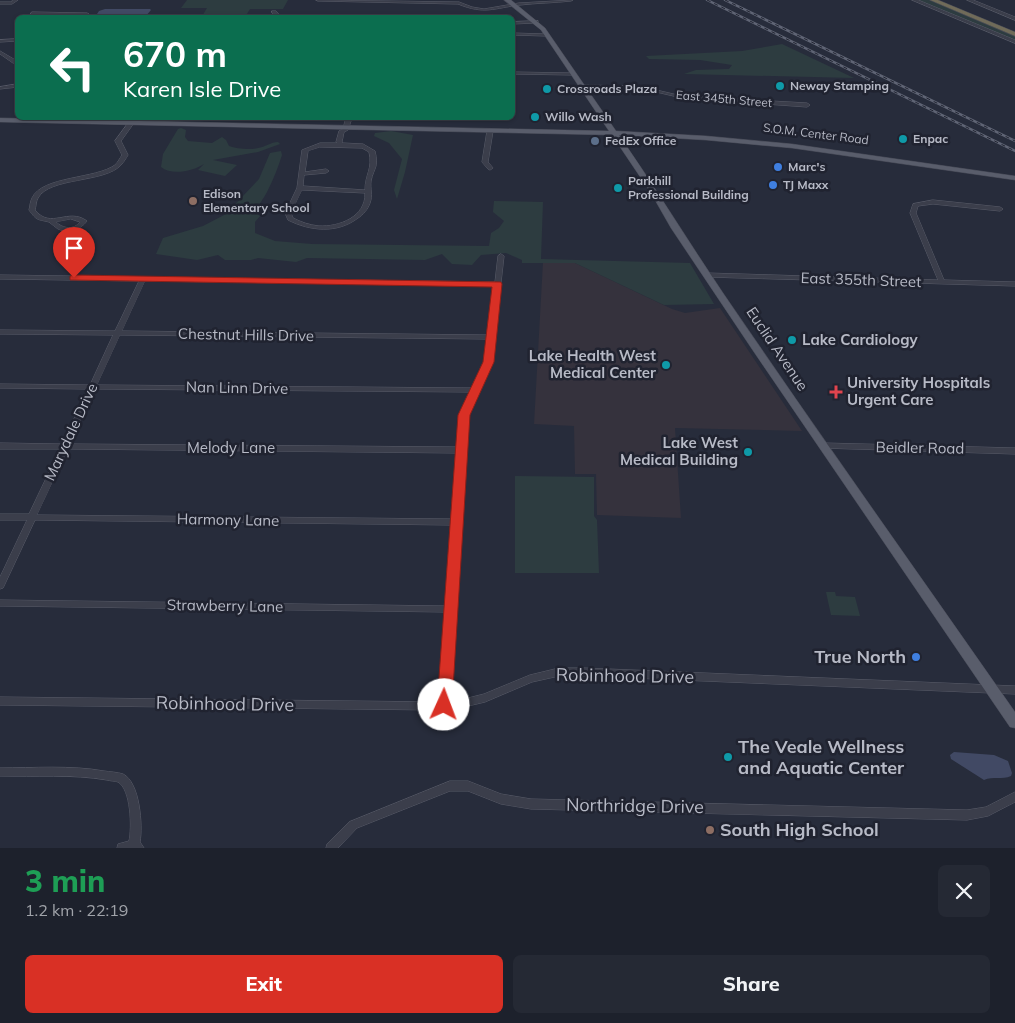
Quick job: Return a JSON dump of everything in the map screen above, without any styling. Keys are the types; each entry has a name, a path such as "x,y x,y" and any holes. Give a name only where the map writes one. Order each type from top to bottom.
{"highway":[{"path":"933,0 1015,34"},
{"path":"949,0 1015,26"}],"main road":[{"name":"Euclid Avenue","path":"507,0 536,22 546,35 655,193 675,228 707,276 1015,723"},
{"name":"S.O.M. Center Road","path":"0,120 99,120 131,123 160,121 346,129 613,133 706,138 792,146 1015,178"},
{"name":"S.O.M. Center Road","path":"613,133 628,130 780,140 1015,174"}],"street":[{"path":"318,0 449,2 484,10 513,4 571,0"},
{"path":"914,0 1015,42"},
{"path":"969,0 1015,18"},
{"path":"0,3 14,2"},
{"path":"32,15 34,13 53,15"},
{"path":"74,15 87,14"},
{"path":"515,23 536,22"},
{"path":"515,34 546,35"},
{"path":"1,42 15,41"},
{"path":"0,52 15,62"},
{"path":"515,73 572,74"},
{"path":"0,88 15,86"},
{"name":"East 345th Street","path":"581,86 639,87 682,97 807,106"},
{"path":"341,144 347,131 348,120"},
{"path":"53,222 39,219 34,214 32,209 34,200 48,188 81,177 106,172 122,162 124,153 118,141 131,123"},
{"path":"490,131 485,162 490,168"},
{"path":"341,144 363,146 372,151 375,164 368,182 369,192 366,206 358,217 342,225 318,228 305,226 290,219 288,213 300,188 306,150 320,145 341,144"},
{"path":"302,174 326,172"},
{"path":"300,188 369,192"},
{"path":"942,282 914,213 915,205 933,202 1000,209"},
{"path":"444,705 464,415 474,390 486,370 501,256"},
{"name":"East 355th Street","path":"707,276 1015,284"},
{"path":"0,277 497,284"},
{"name":"Marydale Drive","path":"0,586 143,279"},
{"name":"Chestnut Hills Drive","path":"0,332 491,337"},
{"name":"Nan Linn Drive","path":"0,386 474,390"},
{"name":"Melody Lane","path":"0,446 461,450"},
{"name":"Beidler Road","path":"824,446 1015,450"},
{"name":"Harmony Lane","path":"0,517 456,522"},
{"name":"Strawberry Lane","path":"0,603 450,609"},
{"name":"Robinhood Drive","path":"0,701 444,705 484,698 530,679 559,672 1015,690"},
{"path":"0,772 91,773 125,780 131,792 136,823 136,846 122,848"},
{"name":"Northridge Drive","path":"331,848 353,825 450,786 468,786 501,799 531,804 967,815 988,811 1015,797"}],"shaded area":[{"path":"187,0 288,0 283,9 250,9 246,15 203,15 207,8 181,8"},
{"path":"918,0 931,0 1015,34 1015,40"},
{"path":"782,44 854,78 684,74 696,70 729,69 732,65 700,60 649,59 646,56 742,51"},
{"path":"178,129 186,130 185,137 188,141 212,143 222,137 229,146 247,149 255,149 275,142 280,144 258,152 213,160 237,165 225,176 198,170 204,164 182,172 166,170 161,167 163,154"},
{"path":"391,131 413,135 397,199 394,190 402,159 389,143 374,136 375,133"},
{"path":"281,151 282,155 275,174 256,213 260,216 255,222 255,233 275,241 312,244 489,246 491,233 499,228 504,221 493,212 494,201 543,202 541,259 690,263 714,304 664,305 575,263 522,263 522,260 506,253 481,255 472,265 452,264 442,254 425,260 307,258 296,262 258,258 251,260 225,260 218,255 197,260 156,254 163,238 203,226 226,214 259,179 270,153"},
{"path":"543,262 575,263 672,309 685,313 720,308 802,431 675,428 681,518 597,515 596,474 575,474 574,426 534,424"},
{"path":"515,476 594,477 594,516 597,520 599,573 515,573"},
{"path":"826,592 835,592 836,596 855,597 860,616 831,615"}],"water":[{"path":"105,9 151,10 147,15 96,15 99,11"},
{"path":"954,752 994,755 1008,761 1012,773 1011,776 984,780 951,759 950,755"}],"railway":[{"path":"707,0 1015,151"},
{"path":"725,0 1015,141"}],"place":[{"name":"Neway Stamping","path":"780,86"},
{"name":"Crossroads Plaza","path":"547,89"},
{"name":"Willo Wash","path":"535,117"},
{"name":"Enpac","path":"903,139"},
{"name":"FedEx Office","path":"595,141"},
{"name":"Marc's","path":"778,167"},
{"name":"TJ Maxx","path":"773,185"},
{"name":"Parkhill Professional Building","path":"618,188"},
{"name":"Edison Elementary School","path":"193,201"},
{"name":"Lake Cardiology","path":"792,340"},
{"name":"Lake Health West Medical Center","path":"666,365"},
{"name":"University Hospitals Urgent Care","path":"836,392"},
{"name":"Lake West Medical Building","path":"748,452"},
{"name":"True North","path":"916,657"},
{"name":"The Veale Wellness and Aquatic Center","path":"728,757"},
{"name":"South High School","path":"710,830"}],"route":[{"path":"74,278 497,284 486,370 474,390 464,415 444,705"}]}
